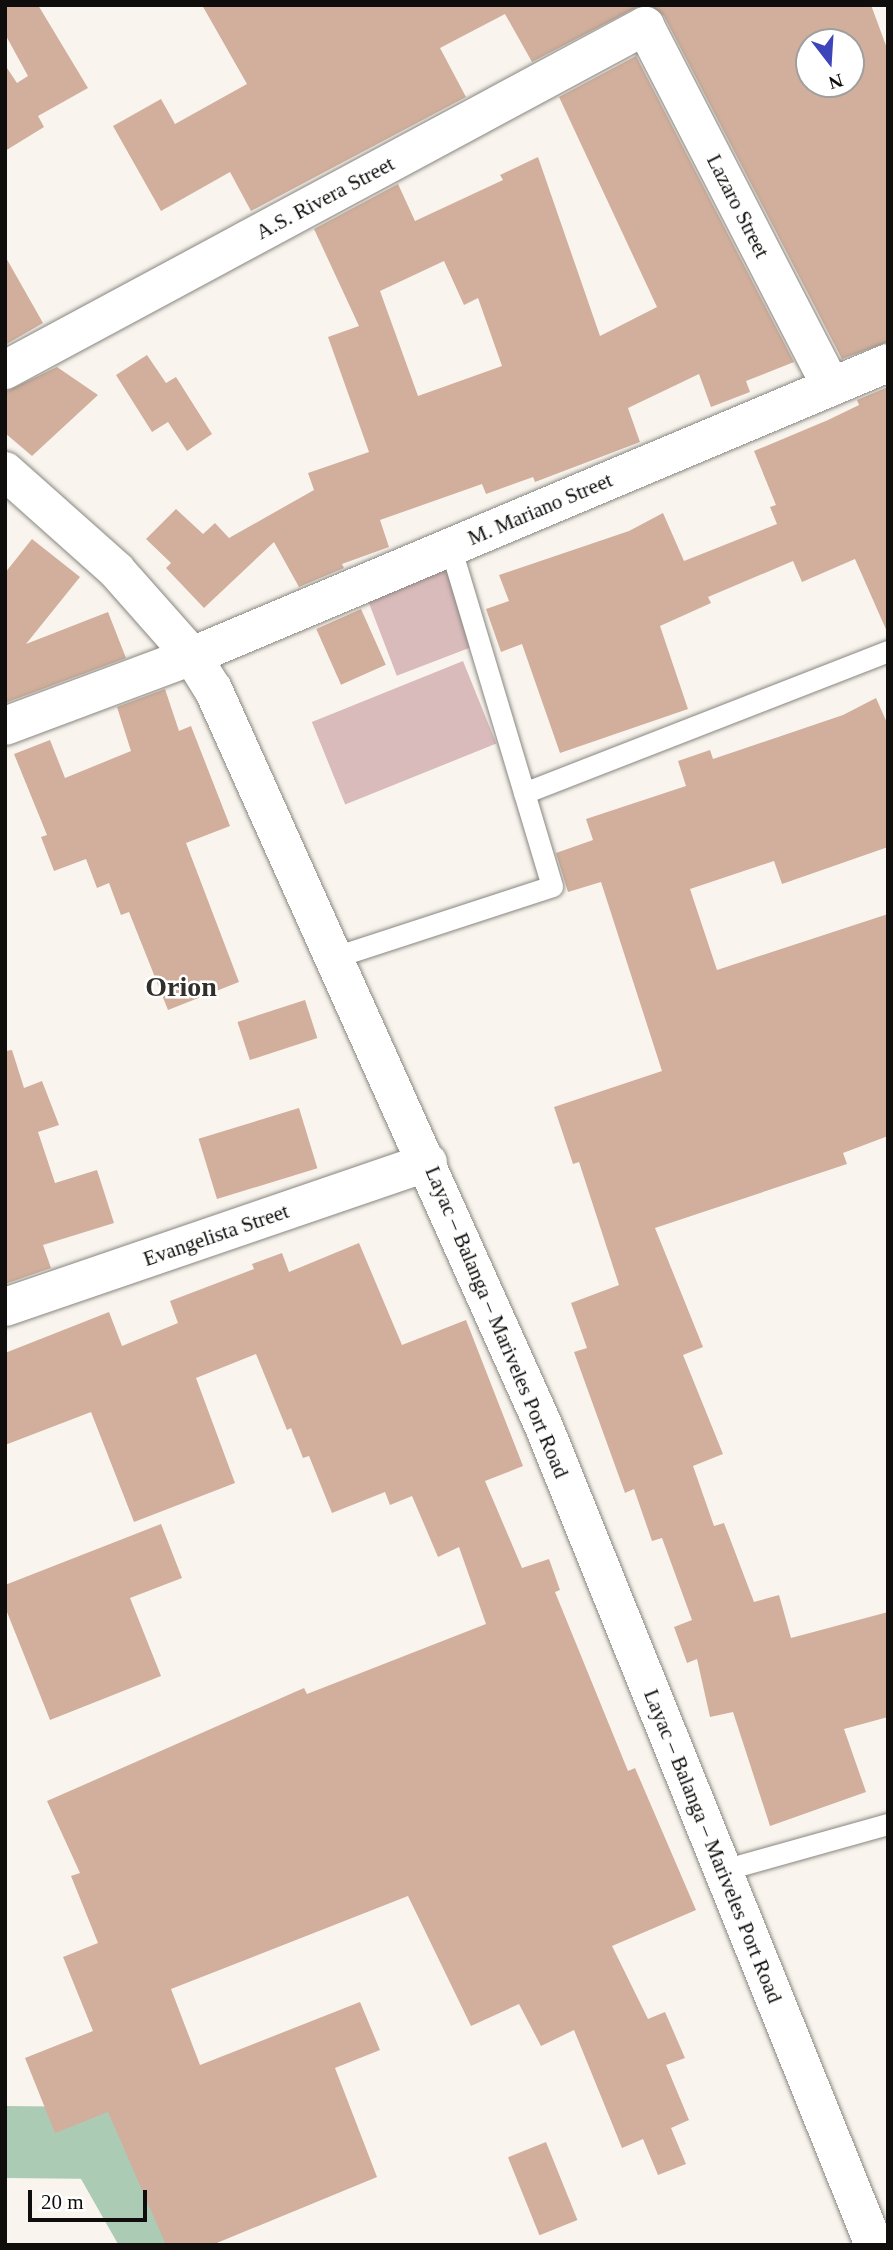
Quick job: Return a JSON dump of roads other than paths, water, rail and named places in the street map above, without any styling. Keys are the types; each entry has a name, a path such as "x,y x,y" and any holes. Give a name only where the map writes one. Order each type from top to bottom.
{"street":[{"name":"A.S. Rivera Street","path":"5,370 645,26"},
{"name":"Lazaro Street","path":"645,26 831,387"},
{"name":"M. Mariano Street","path":"5,726 192,656 888,363"},
{"name":"Layac – Balanga – Mariveles Port Road","path":"5,471 116,570 192,656 213,689 428,1162 544,1427 874,2245"},
{"name":"Evangelista Street","path":"5,1307 428,1162"}],"lane":[{"path":"335,957 552,886 450,547"},
{"path":"524,793 888,651"},
{"path":"723,1870 888,1824"}],"waterway":[{"path":"5,2142 102,2143 160,2245"}],"district":[{"name":"Orion","path":"181,987"}]}
